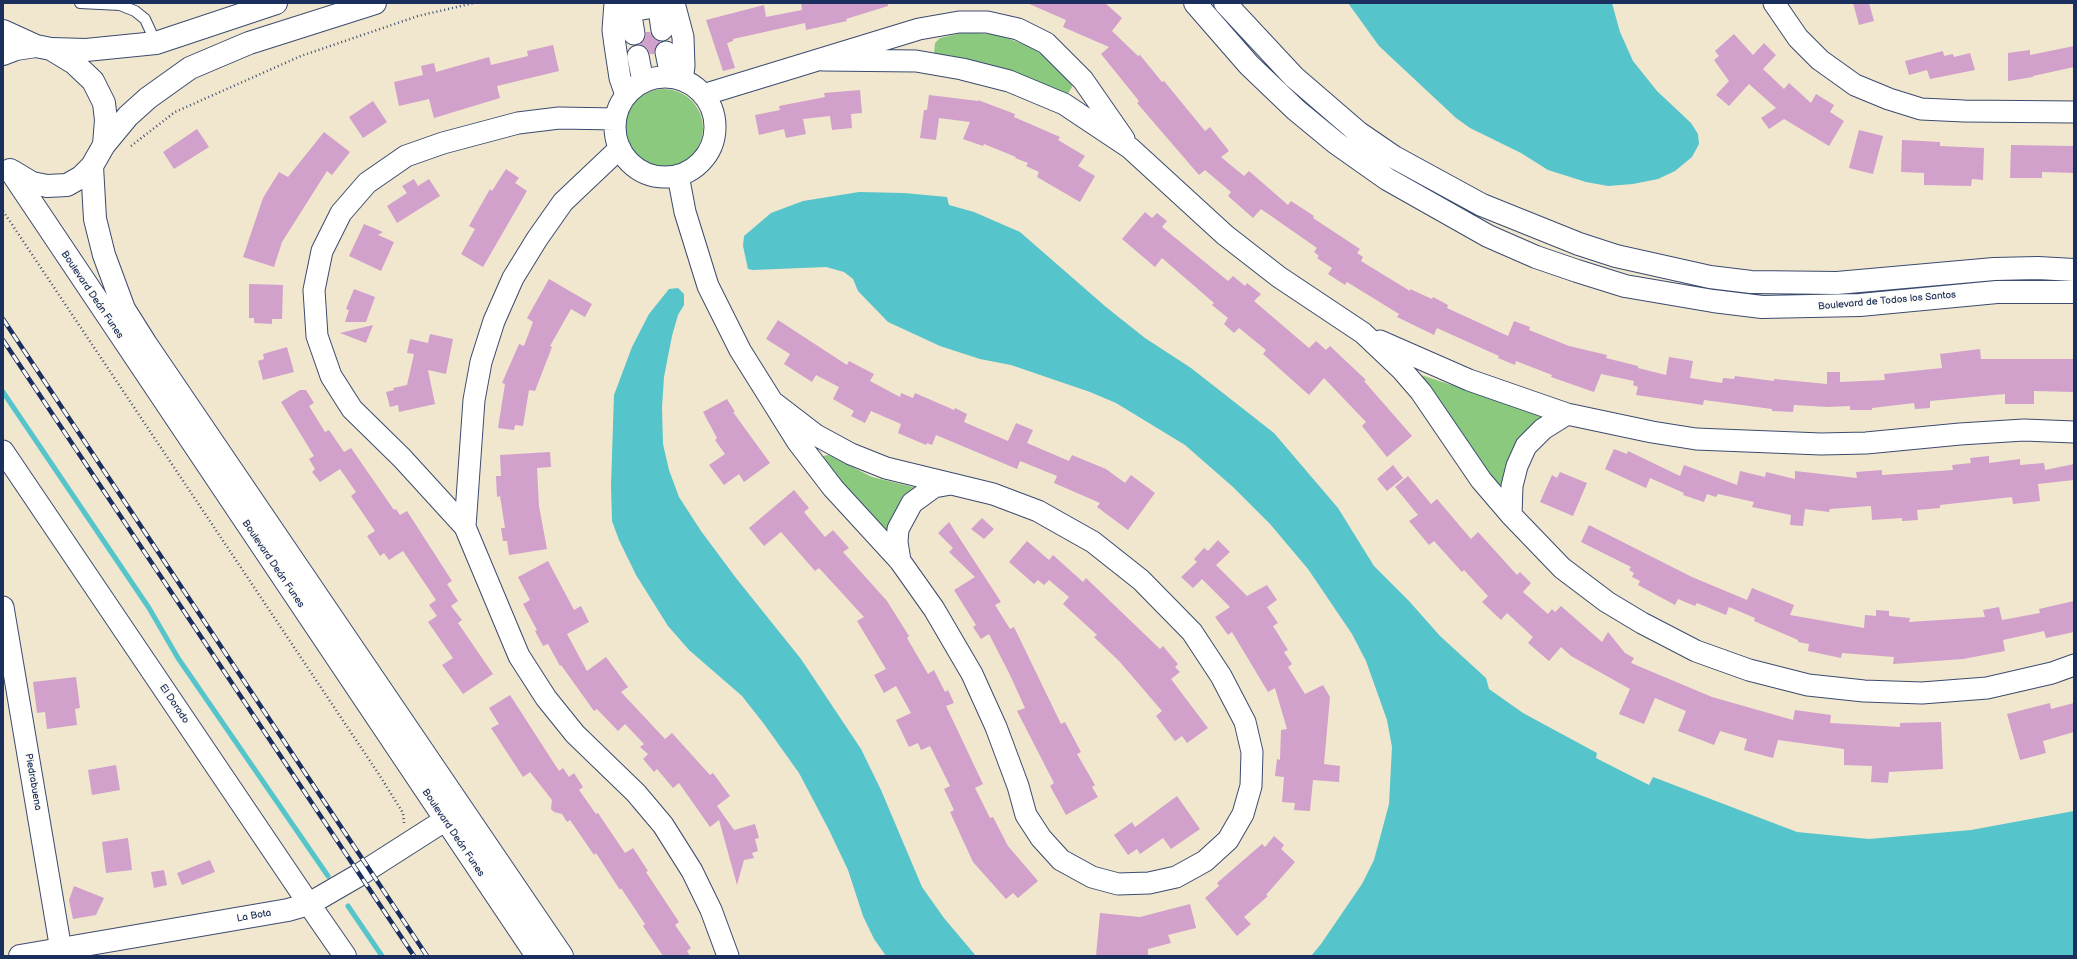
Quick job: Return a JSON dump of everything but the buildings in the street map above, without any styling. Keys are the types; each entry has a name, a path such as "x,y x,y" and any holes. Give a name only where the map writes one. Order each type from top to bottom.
{"street":[{"path":"3,54 16,49 44,47 86,50 156,43 276,3"},
{"path":"7,165 32,184 59,186 67,185 81,178 92,166 104,145 128,116 148,98 190,68 249,43 375,3"},
{"name":"Boulevard de Todos los Santos","path":"1195,3 1249,65 1296,110 1336,143 1387,179 1488,236 1536,257 1577,271 1625,286 1713,301 1762,307 1860,306 1996,292 2074,292"},
{"path":"1225,3 1294,76 1359,133 1394,157 1482,205 1579,244 1616,256 1710,277 1751,282 1837,283 1994,269 2038,268 2074,270"},
{"path":"1774,3 1798,38 1820,60 1855,85 1889,99 1921,109 2074,112"},
{"path":"625,6 664,4"},
{"path":"662,30 664,4"},
{"path":"664,4 683,37 684,66 676,79"},
{"path":"625,6 634,34"},
{"path":"625,6 613,30 620,78 626,95"},
{"path":"703,95 919,30 959,22 987,22 1018,29 1046,43 1082,80 1130,148"},
{"path":"916,61 919,30"},
{"path":"3,31 44,47 74,62 93,81 104,103 106,120 104,145"},
{"path":"666,52 676,79"},
{"path":"638,56 643,82"},
{"path":"823,60 916,61 962,69 1009,81 1064,104 1130,148 1226,235 1279,277 1363,333 1469,380 1567,414 1652,432 1696,439 1773,443 1866,443 1960,434 2024,430 2074,432"},
{"path":"656,78 676,79 693,86 703,95 712,109 715,125 712,142 701,160 693,168 678,175 664,177 644,172 627,160 620,148 615,134 615,119 619,106 626,95 643,82 656,78"},
{"path":"1064,104 1082,80"},
{"path":"615,119 558,118 518,123 443,143 406,156 367,183 341,213 322,251 314,290 317,336 331,376 352,409 402,458 465,528 519,656 546,698 575,734 636,793 663,825 692,871 711,910 728,956"},
{"path":"465,528 474,400 481,362 494,321 513,278 541,232 563,202 620,148"},
{"name":"Boulevard Deán Funes","path":"7,165 444,820 537,956"},
{"name":"Boulevard Deán Funes","path":"92,166 95,219 104,255 124,309 146,344 562,956"},
{"path":"678,175 685,212 708,286 740,350 797,441 833,488 900,561 934,609 972,674 996,727 1018,786 1026,815 1041,838 1061,860 1092,877 1118,884 1149,883 1176,877 1205,861 1228,840 1243,814 1252,786 1252,752 1245,722 1222,676 1192,632 1141,580 1093,542 1038,511 993,494 954,483 886,468 851,454 816,435 773,402"},
{"path":"1363,333 1402,370 1421,392 1481,480 1511,515 1562,568 1607,602 1642,623 1696,651 1749,670 1808,685 1864,691 1922,693 1987,688 2052,673 2074,665"},
{"path":"1511,515 1512,486 1517,466 1526,446 1543,429 1567,414"},
{"name":"El Dorado","path":"3,452 309,904 346,956"},
{"path":"900,561 897,542 898,529 912,503 934,487 954,483"},
{"name":"Piedrabuena","path":"3,607 62,953"},
{"name":"La Bota","path":"20,956 62,953 288,910 309,904 360,875 463,809"}],"lane":[{"path":"80,3 136,7 146,19 156,43"}],"path":[{"path":"125,151 135,141 175,112 301,56 418,16 474,3"},
{"path":"3,211 380,776 403,814 405,834 403,847"}],"green space":[{"path":"966,32 999,35 1031,47 1058,66 1071,79 1072,87 1067,95 934,54 935,43 940,38"},
{"path":"656,89 672,89 686,95 697,106 703,120 703,136 697,150 686,161 672,167 656,167 642,161 631,150 625,136 625,120 631,106 642,95"},
{"path":"1415,373 1543,415 1545,422 1505,490 1495,491"},
{"path":"829,455 872,477 917,488 888,536 822,461 823,456"}],"water":[{"path":"1348,3 1612,3 1620,32 1633,61 1657,91 1691,123 1698,134 1699,144 1692,157 1675,171 1658,179 1633,184 1608,186 1586,182 1548,170 1521,153 1470,128 1456,118 1379,46"},
{"path":"859,192 904,193 947,197 949,205 974,212 1020,232 1106,307 1145,338 1191,368 1274,433 1338,508 1374,566 1409,601 1440,636 1486,678 1489,689 1523,713 1597,753 1596,758 1649,785 1653,777 1797,832 1869,839 1971,830 2074,811 2074,956 1311,956 1321,944 1362,884 1374,860 1389,804 1392,747 1387,720 1366,661 1352,634 1308,569 1270,524 1233,487 1185,445 1116,403 1090,392 1011,365 980,359 940,346 888,322 858,291 853,279 844,272 826,267 748,269 743,246 744,236 771,213 803,201"},
{"path":"678,288 684,294 684,305 678,315 672,336 664,377 662,408 663,444 669,470 679,497 701,531 736,578 801,659 861,749 881,790 922,887 944,918 976,956 886,956 874,939 863,916 848,870 799,773 742,696 689,650 668,626 636,575 619,540 612,521 611,485 614,395 632,347 649,314 669,289"}],"waterway":[{"path":"3,392 149,608 178,658 328,876"},
{"path":"348,906 382,956"}],"railway":[{"path":"3,319 427,956"},
{"path":"3,340 414,956"}]}
